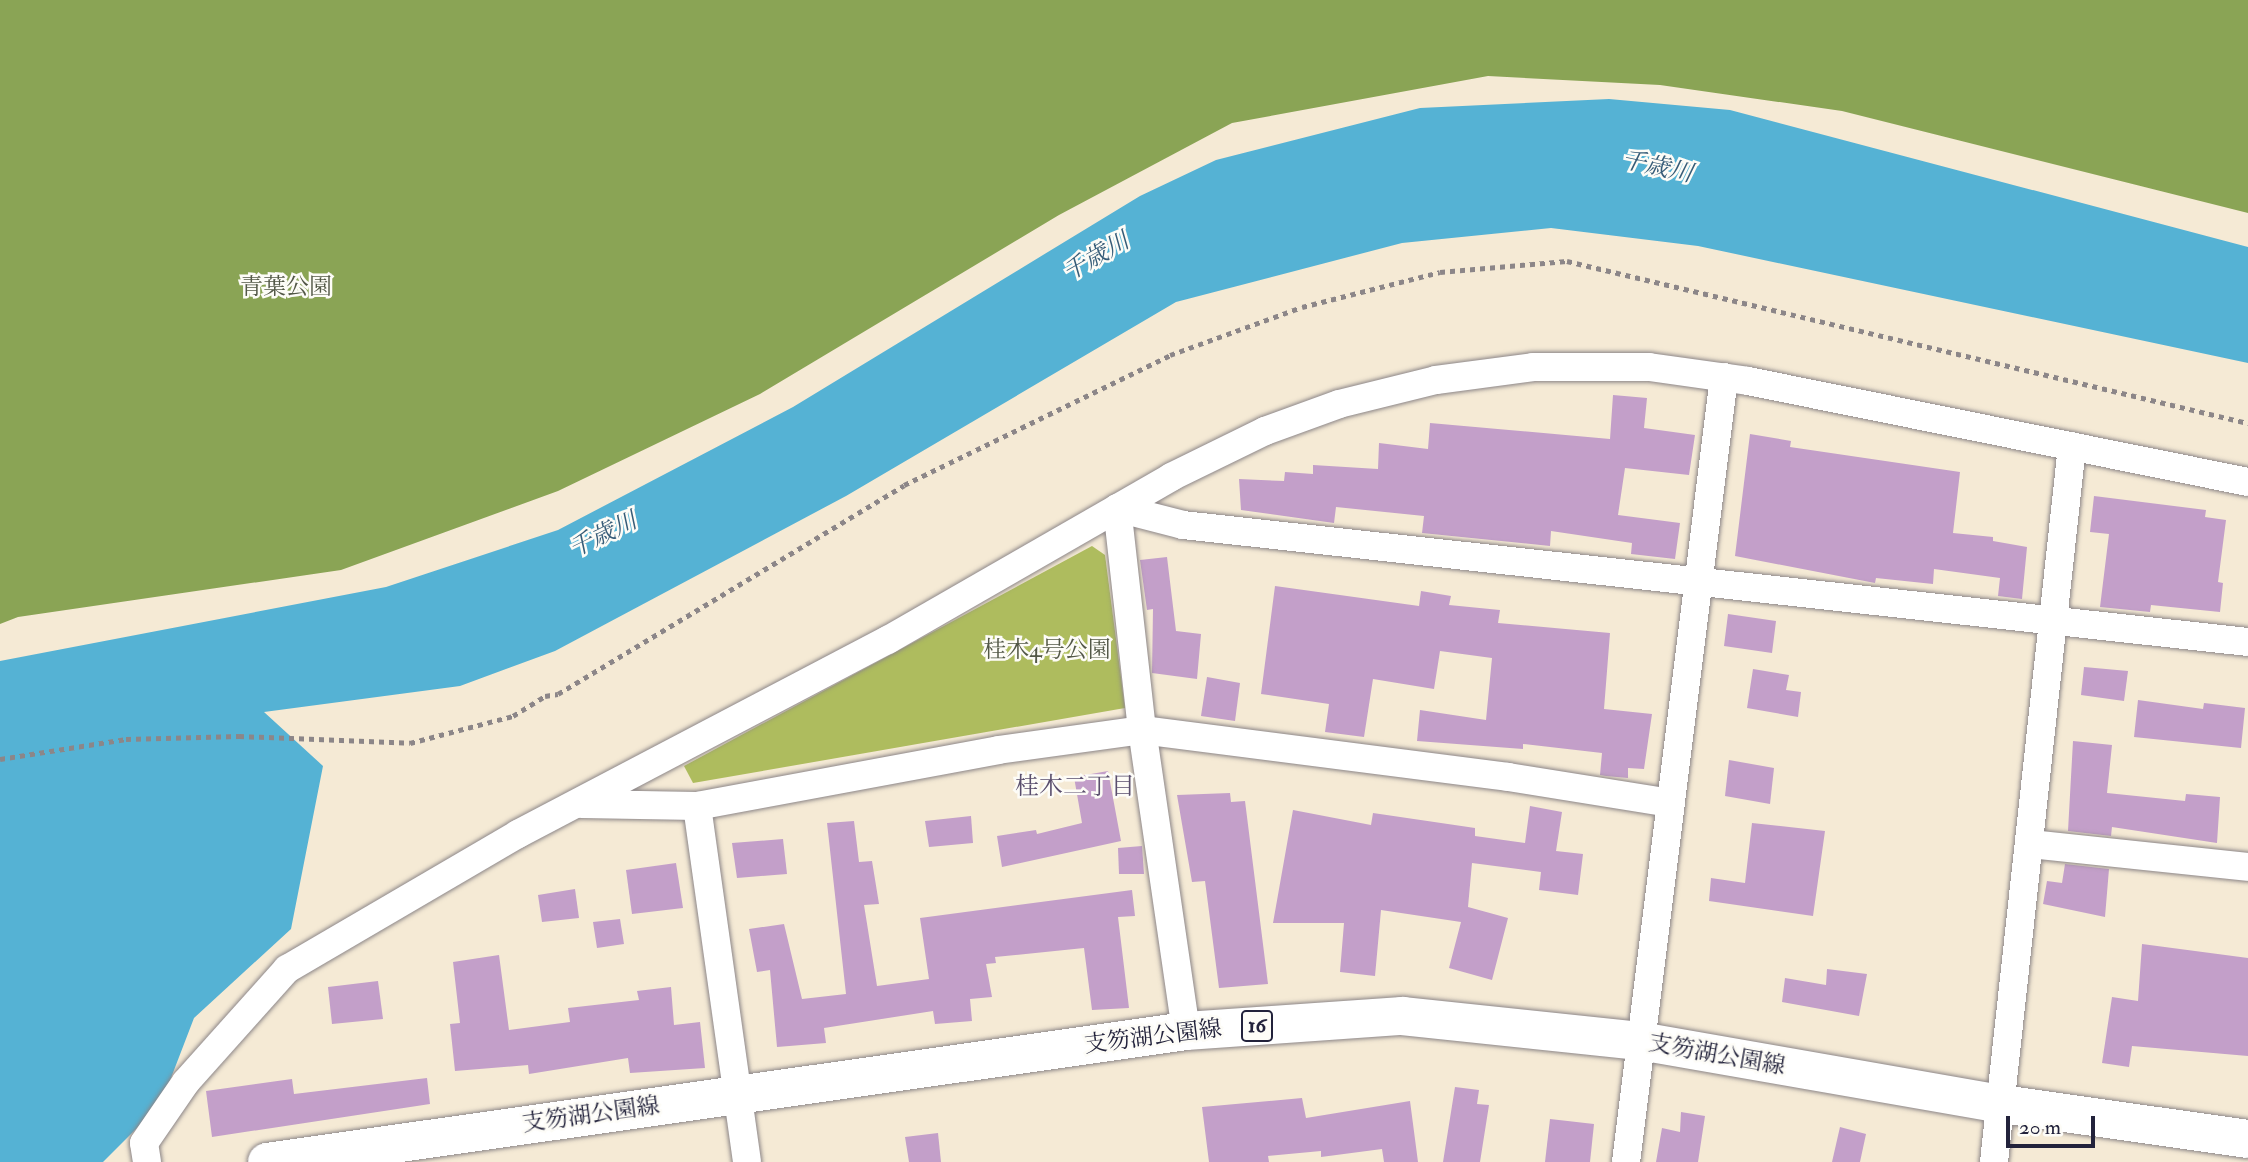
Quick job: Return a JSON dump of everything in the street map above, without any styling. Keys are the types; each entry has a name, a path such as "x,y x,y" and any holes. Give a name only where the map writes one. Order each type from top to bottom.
{"main road":[{"name":"支笏湖公園線","path":"267,1162 1186,1031 1402,1016 1640,1041 2001,1104 2248,1139"}],"street":[{"path":"147,1162 144,1143 186,1082 287,969 518,834 580,804 888,639 1117,508 1265,431 1339,404 1436,380 1546,367 1649,367 1724,377 2248,482"},
{"path":"1626,1162 1724,377"},
{"path":"1994,1162 2073,446"},
{"path":"1117,508 1183,525 1698,578 2248,642"},
{"path":"1117,508 1142,730 1186,1031"},
{"path":"580,804 697,806 998,750 1142,730 1508,777 1670,803"},
{"path":"697,806 747,1162"},
{"path":"2030,844 2248,867"}],"green space":[{"name":"青葉公園","path":"0,0 2248,0 2248,213 1842,111 1660,85 1488,76 1232,123 1059,215 760,394 558,491 341,570 18,617 0,624"},
{"name":"桂木4号公園","path":"1092,546 1105,555 1125,708 693,783 684,766"}],"water":[{"name":"千歳川","path":"1609,99 1730,110 2248,247 2248,363 1698,246 1551,228 1402,243 1176,302 846,496 555,651 460,686 264,712 323,766 291,929 194,1018 161,1104 103,1162 0,1162 0,661 386,587 558,530 793,407 1140,196 1216,160 1420,108"}],"building":[{"path":"1613,395 1647,398 1644,428 1695,435 1689,475 1625,468 1618,515 1680,523 1675,559 1631,554 1632,543 1551,531 1550,546 1422,533 1424,516 1336,507 1334,523 1241,510 1239,479 1284,481 1285,472 1313,474 1313,465 1378,469 1379,443 1428,449 1430,423 1610,439"},
{"path":"1750,434 1791,441 1790,447 1960,472 1953,533 1993,537 1993,541 2027,547 2022,599 1998,596 2000,578 1934,569 1933,584 1876,578 1875,583 1735,556"},
{"path":"2094,496 2206,510 2205,517 2226,520 2218,582 2223,583 2220,612 2151,605 2150,612 2100,607 2109,534 2090,532"},
{"path":"1167,557 1176,631 1201,634 1197,679 1152,673 1153,609 1147,610 1140,560"},
{"path":"1275,586 1419,606 1421,591 1451,596 1449,605 1500,610 1498,623 1610,633 1604,709 1652,714 1644,769 1628,768 1628,778 1606,776 1600,775 1602,753 1523,744 1523,749 1417,741 1420,710 1486,720 1492,658 1440,651 1434,689 1373,679 1364,737 1325,732 1329,704 1261,694"},
{"path":"1728,614 1776,621 1772,653 1724,646"},
{"path":"2084,667 2128,671 2124,701 2081,695"},
{"path":"1753,669 1789,675 1786,690 1801,692 1798,717 1747,708"},
{"path":"1207,677 1240,683 1235,721 1201,716"},
{"path":"2138,700 2203,709 2204,703 2245,708 2241,748 2134,737"},
{"path":"2073,741 2112,745 2107,793 2185,801 2186,794 2220,797 2217,843 2112,827 2111,836 2068,831"},
{"path":"1729,760 1774,768 1770,804 1725,796"},
{"path":"1108,771 1121,841 1002,867 997,836 1036,830 1037,834 1082,823 1074,777"},
{"path":"1230,793 1231,802 1245,801 1268,984 1219,988 1205,881 1192,882 1177,795"},
{"path":"1530,806 1562,812 1556,851 1583,854 1578,895 1539,890 1541,872 1472,863 1468,907 1508,918 1492,980 1449,968 1461,922 1381,910 1375,976 1340,972 1344,923 1273,923 1293,810 1371,825 1373,813 1475,828 1475,836 1525,843"},
{"path":"971,816 973,843 929,847 925,821"},
{"path":"854,821 859,862 872,861 879,904 864,905 877,986 929,979 920,918 1132,890 1135,916 1118,917 1129,1008 1092,1010 1084,948 995,957 996,963 986,964 992,997 970,999 972,1021 935,1024 933,1011 824,1028 826,1043 777,1047 770,970 757,972 749,929 784,924 802,999 846,994 827,823"},
{"path":"1752,823 1825,831 1813,916 1709,901 1711,878 1745,883"},
{"path":"783,839 787,874 737,878 732,843"},
{"path":"1142,846 1144,874 1119,874 1118,848"},
{"path":"676,863 683,908 632,914 626,870"},
{"path":"2065,864 2109,869 2105,917 2043,904 2047,881 2062,883"},
{"path":"575,889 579,918 542,922 538,895"},
{"path":"620,919 624,944 597,948 593,922"},
{"path":"2142,944 2248,958 2248,1056 2132,1046 2129,1067 2102,1063 2112,997 2138,1001"},
{"path":"499,955 509,1030 570,1022 568,1008 639,1000 637,991 671,987 674,1025 700,1022 705,1068 630,1073 628,1058 529,1074 528,1065 455,1071 450,1024 460,1023 453,962"},
{"path":"1827,969 1867,974 1859,1016 1782,1002 1785,978 1826,985"},
{"path":"378,981 383,1019 332,1024 328,987"},
{"path":"427,1078 430,1104 212,1137 206,1091 292,1079 294,1094"},
{"path":"1455,1087 1479,1090 1477,1104 1489,1105 1480,1162 1443,1162"},
{"path":"1302,1098 1306,1118 1410,1101 1418,1162 1384,1162 1382,1149 1321,1157 1321,1151 1268,1156 1269,1162 1209,1162 1202,1107"},
{"path":"1681,1112 1705,1116 1698,1162 1656,1162 1662,1128 1680,1132"},
{"path":"1550,1119 1594,1124 1590,1162 1545,1162"},
{"path":"1840,1127 1866,1134 1860,1162 1832,1162"},
{"path":"938,1133 941,1162 909,1162 905,1137"}],"district":[{"name":"桂木二丁目","path":"1075,787"}]}
